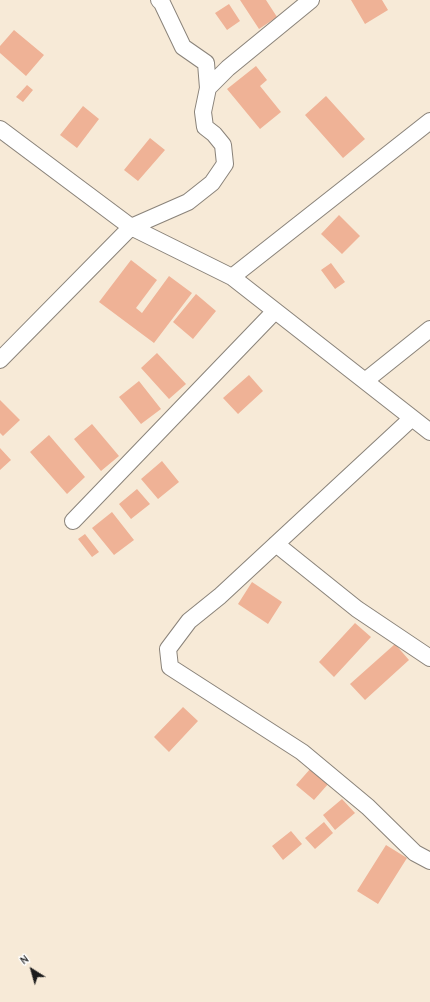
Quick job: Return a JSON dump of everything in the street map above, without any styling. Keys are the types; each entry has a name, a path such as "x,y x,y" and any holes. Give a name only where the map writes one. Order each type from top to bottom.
{"street":[{"path":"0,360 131,227 188,202 212,183 225,164 224,145 205,127 203,112 208,88 206,63 183,47 159,0"},
{"path":"208,88 255,45 311,0"},
{"path":"232,277 430,121"},
{"path":"0,129 131,227 232,277 430,432"},
{"path":"74,521 275,311"},
{"path":"365,381 430,329"},
{"path":"412,418 220,596 189,621 168,649 170,668 302,752 368,808 415,853 430,861"},
{"path":"276,544 357,609 430,658"}],"building":[{"path":"240,0 266,0 277,17 259,29"},
{"path":"351,0 382,0 388,10 365,24"},
{"path":"229,4 240,21 227,30 215,13"},
{"path":"14,30 44,55 26,76 0,53 0,46"},
{"path":"256,66 267,80 260,86 281,112 260,129 227,89"},
{"path":"27,85 33,90 23,102 16,97"},
{"path":"326,96 365,139 343,158 305,115"},
{"path":"83,106 99,119 77,148 60,135"},
{"path":"150,138 165,150 138,181 124,170"},
{"path":"339,215 360,236 342,254 321,234"},
{"path":"131,260 157,280 136,308 142,313 169,276 192,293 154,343 99,302"},
{"path":"331,263 345,282 335,289 321,270"},
{"path":"196,294 216,311 193,339 173,322"},
{"path":"157,353 186,384 169,399 141,368"},
{"path":"249,375 263,391 238,414 223,398"},
{"path":"139,381 161,409 141,424 119,397"},
{"path":"0,400 20,420 3,436 0,433"},
{"path":"92,424 119,456 101,471 74,439"},
{"path":"49,435 85,477 67,494 30,452"},
{"path":"0,448 11,460 0,470"},
{"path":"162,461 179,482 158,499 141,479"},
{"path":"137,489 150,504 131,519 119,504"},
{"path":"112,512 134,540 114,555 92,528"},
{"path":"85,534 99,552 92,557 78,539"},
{"path":"252,582 282,602 268,624 238,604"},
{"path":"355,623 371,637 334,677 319,662"},
{"path":"395,644 409,660 365,700 350,684"},
{"path":"183,707 198,721 169,752 154,737"},
{"path":"311,768 329,783 314,800 296,785"},
{"path":"342,799 355,813 335,830 323,815"},
{"path":"324,822 333,833 315,849 305,838"},
{"path":"291,831 302,844 283,860 272,846"},
{"path":"386,845 407,858 378,904 357,891"}]}
